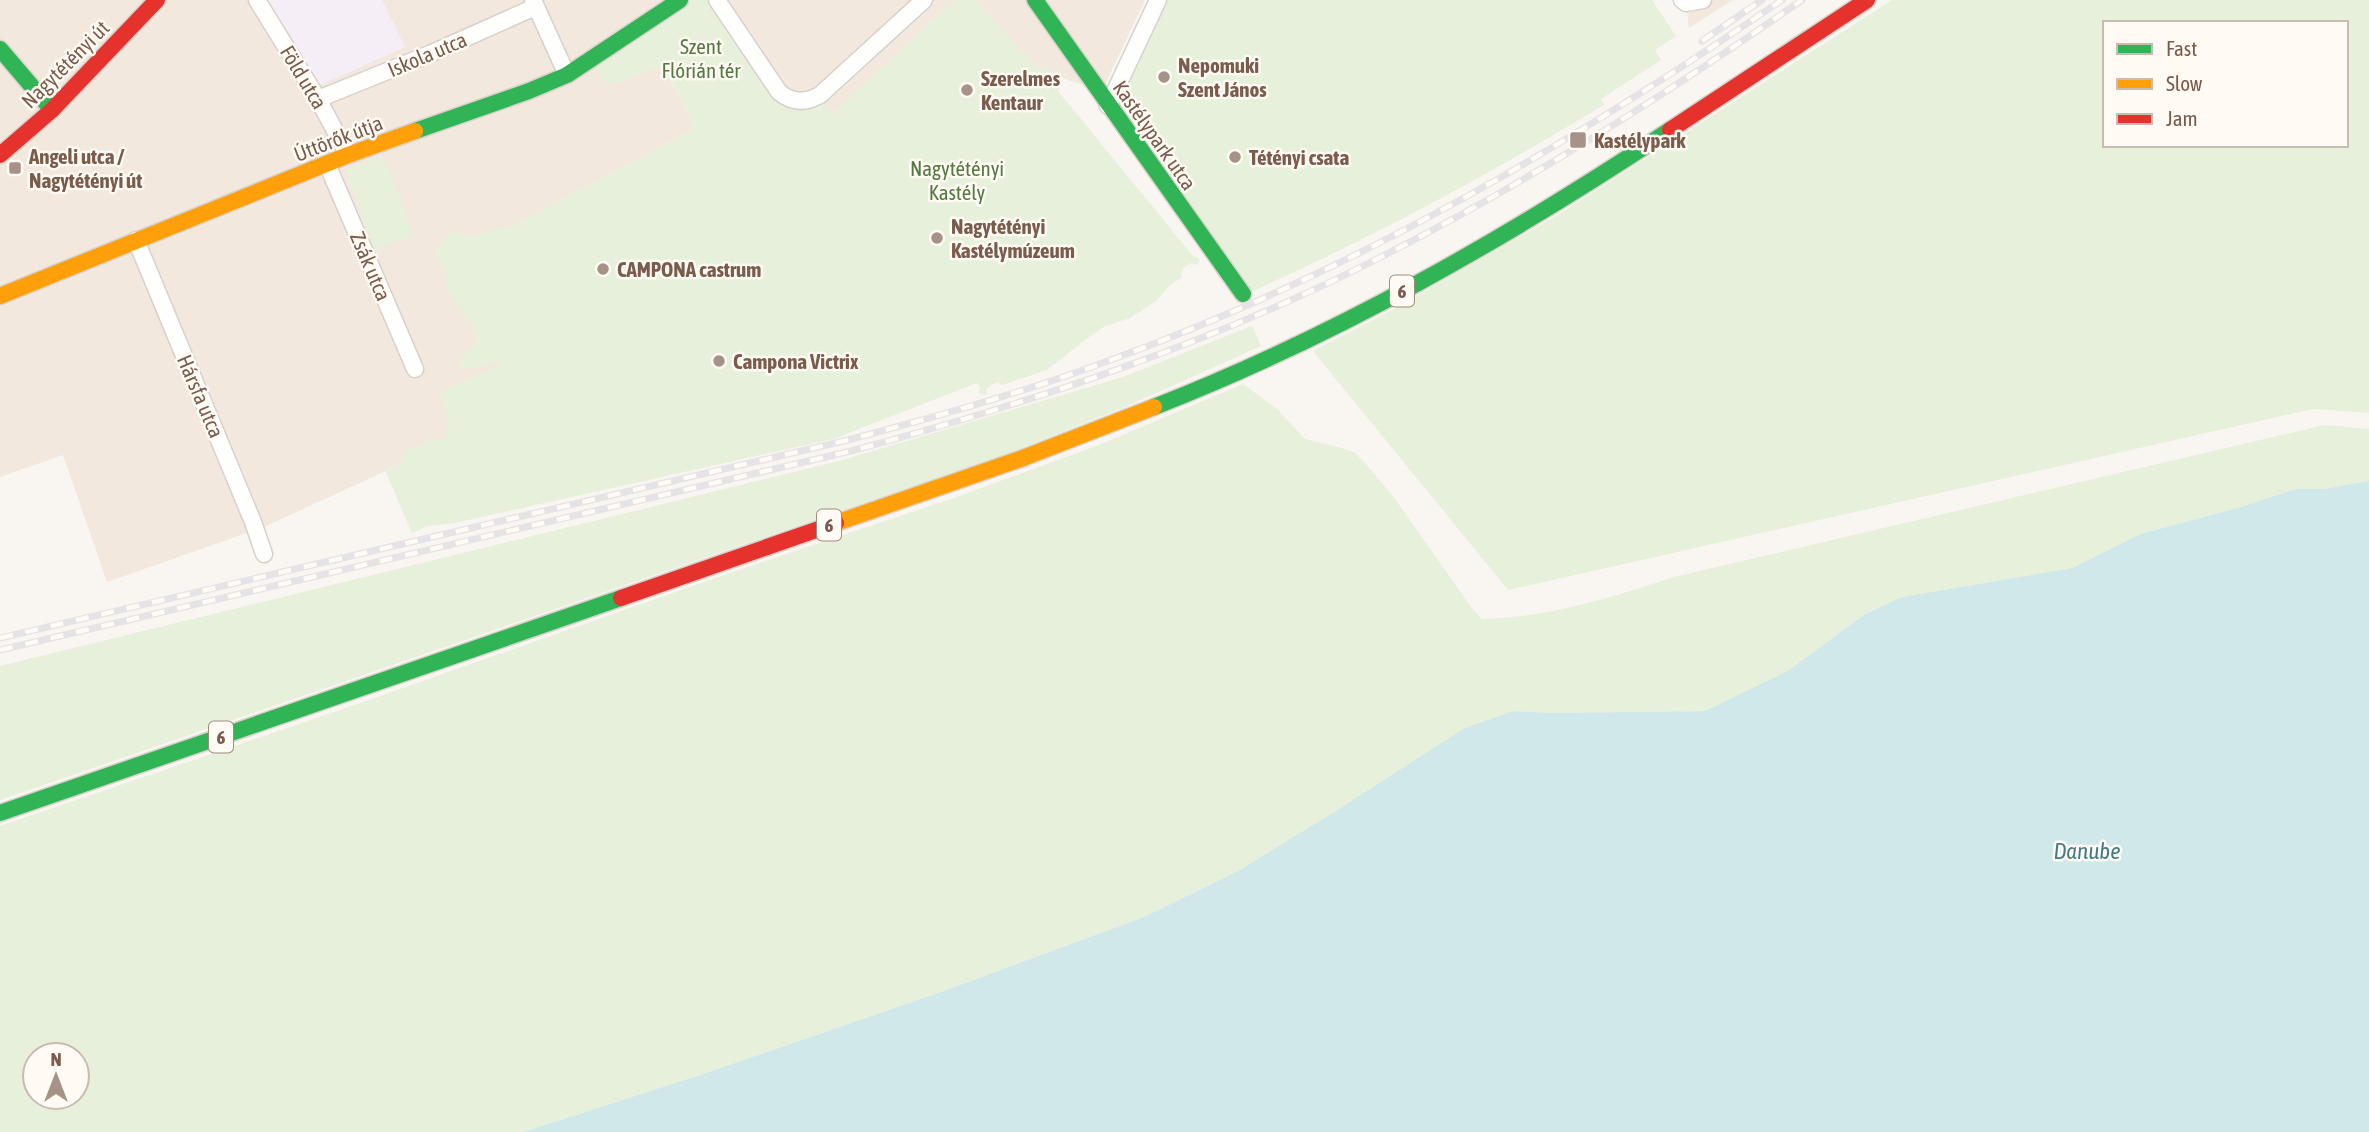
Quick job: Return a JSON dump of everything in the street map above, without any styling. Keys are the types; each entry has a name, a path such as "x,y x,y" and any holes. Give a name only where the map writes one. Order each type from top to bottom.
{"main road":[{"name":"Nagytétényi út","path":"0,155 52,110 157,0"},
{"name":"Úttörők útja","path":"0,296 348,155 567,75 680,0"},
{"name":"Kastélypark utca","path":"1035,0 1243,294"},
{"name":"6","path":"0,813 1023,458 1215,383 1375,306 1518,227 1867,0"},
{"path":"0,50 52,110"}],"street":[{"name":"Föld utca","path":"257,0 318,99 348,155"},
{"path":"717,0 779,92 794,101 804,101 820,95 923,0"},
{"path":"1108,106 1158,0"},
{"name":"Iskola utca","path":"318,99 432,53 534,4"},
{"path":"534,4 567,75"},
{"name":"Zsák utca","path":"327,164 415,369"},
{"name":"Hársfa utca","path":"136,240 264,554"}],"shaded area":[{"path":"0,0 686,0 619,80 620,82 660,65 679,95 694,129 471,248 480,293 468,300 500,365 455,439 264,527 107,582 63,455 0,477"},
{"path":"266,0 382,0 405,47 318,86"},
{"path":"708,0 955,0 832,114 768,87"},
{"path":"975,0 1145,0 1102,91 1056,76 1045,65 1039,69"},
{"path":"1681,0 1733,0 1689,28 1687,12"}],"green space":[{"path":"686,0 708,0 768,87 822,103 832,114 955,0 975,0 1039,69 1044,64 1056,76 1060,88 1058,91 1193,256 1200,259 1198,265 1191,263 1182,269 1181,278 1170,285 1156,301 1130,318 1105,326 1047,370 1002,385 997,382 987,388 986,395 979,393 980,387 977,383 833,439 455,523 428,526 412,533 385,470 401,463 405,450 435,439 445,439 446,427 450,426 439,392 500,365 498,362 464,369 458,366 474,344 475,335 470,322 452,298 446,284 446,272 435,250 452,231 475,235 497,228 506,229 694,129 679,95 661,66 619,82 604,83 595,61"},
{"name":"Kastélypark","path":"1164,0 1652,0 1676,36 1655,50 1661,60 1601,99 1604,105 1430,204 1251,292 1120,100 1125,78"},
{"path":"1892,0 2369,0 2369,413 2313,409 1508,590 1313,351 1392,310 1556,216"},
{"path":"384,156 414,235 374,249 345,170"},
{"path":"1252,326 1261,346 1125,407 1009,453 0,800 0,666 839,461 1123,377"},
{"path":"1243,384 1277,409 1305,439 1355,453 1395,499 1482,619 1534,614 1582,605 1678,576 2324,425 2369,429 2369,481 2323,489 2296,489 2140,534 2072,568 1902,597 1865,614 1789,670 1705,711 1512,711 1339,809 1238,871 1144,917 941,992 700,1075 523,1132 0,1132 0,826 954,498 1099,445"}],"water":[{"name":"Danube","path":"2369,481 2369,1132 523,1132 700,1075 941,992 1144,917 1238,871 1463,729 1513,711 1705,711 1789,670 1865,614 1902,597 2072,568 2140,534 2296,489 2323,489"}],"railway":[{"path":"1702,41 1762,0"},
{"path":"0,638 848,440 983,402 1083,370 1205,323 1377,244 1542,153 1623,104 1782,0"},
{"path":"0,650 851,451 985,413 1118,369 1248,319 1312,291 1431,231 1593,138 1802,0"}],"traffic: fast":[{"path":"415,131 567,75 680,0"},
{"path":"1035,0 1243,294"},
{"path":"0,49 52,110"},
{"path":"1154,407 1222,379 1354,317 1546,209 1670,130"},
{"path":"0,813 621,598"}],"traffic: slow":[{"path":"0,296 348,155 415,131"},
{"path":"836,523 1023,458 1154,407"}],"traffic: jam":[{"path":"0,155 52,110 157,0"},
{"path":"1670,130 1867,0"},
{"path":"621,598 836,523"}],"place":[{"name":"Nepomuki Szent János","path":"1164,77"},
{"name":"Szerelmes Kentaur","path":"967,90"},
{"name":"Kastélypark","path":"1578,140"},
{"name":"Tétényi csata","path":"1235,157"},
{"name":"Angeli utca / Nagytétényi út","path":"15,168"},
{"name":"Nagytétényi Kastélymúzeum","path":"937,238"},
{"name":"CAMPONA castrum","path":"603,269"},
{"name":"Campona Victrix","path":"719,361"}],"park label":[{"name":"Szent Flórián tér","path":"701,58"},
{"name":"Nagytétényi Kastély","path":"957,180"}]}
